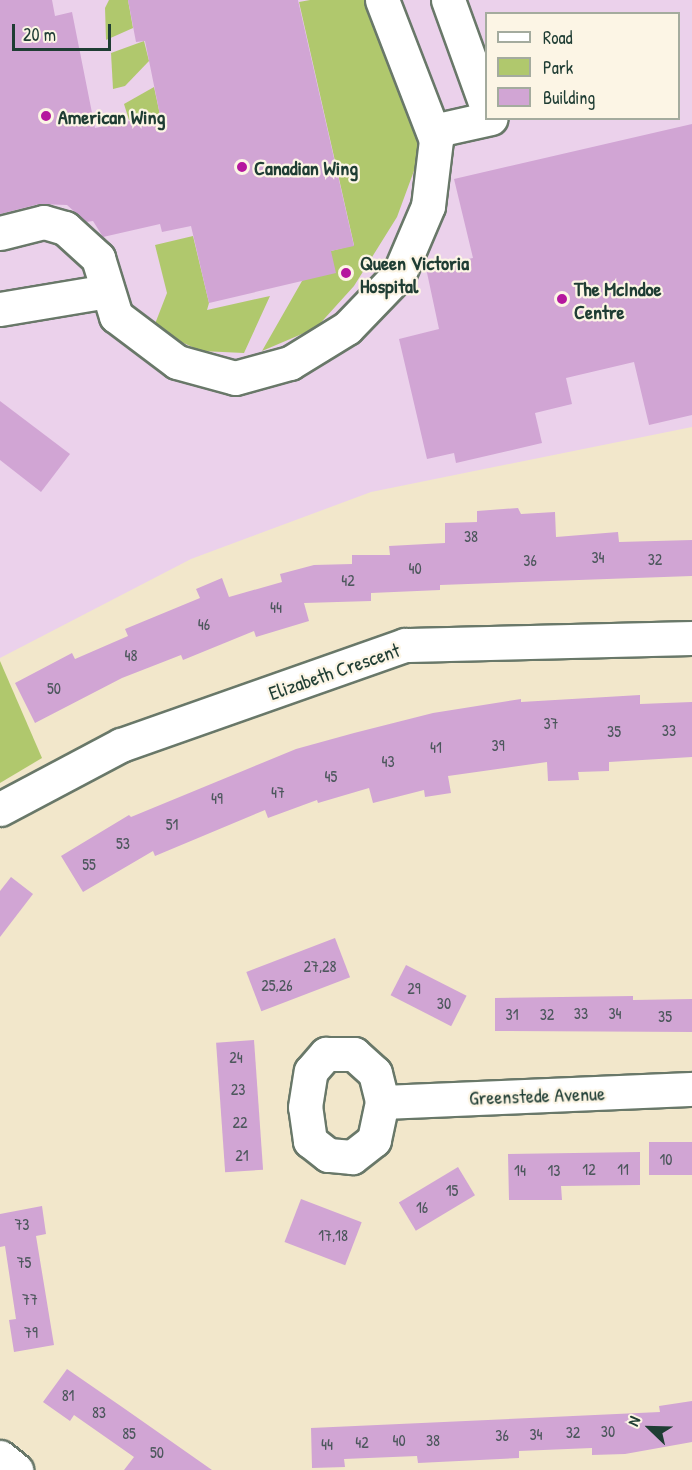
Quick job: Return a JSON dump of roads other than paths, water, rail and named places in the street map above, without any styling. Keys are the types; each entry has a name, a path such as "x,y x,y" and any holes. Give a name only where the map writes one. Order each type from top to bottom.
{"street":[{"path":"0,233 44,222 65,228 98,258 116,316 177,362 235,378 290,363 347,328 399,274 428,206 436,140 382,0"},
{"path":"448,0 485,102"},
{"path":"433,131 485,119"},
{"path":"0,309 108,291"},
{"name":"Elizabeth Crescent","path":"0,809 121,745 405,645 692,638"},
{"name":"Greenstede Avenue","path":"382,1101 692,1089"},
{"path":"0,1457 16,1470"}],"place":[{"name":"American Wing","path":"46,116"},
{"name":"Canadian Wing","path":"242,167"},
{"name":"Queen Victoria Hospital","path":"346,273"},
{"name":"The McIndoe Centre","path":"562,299"}]}
